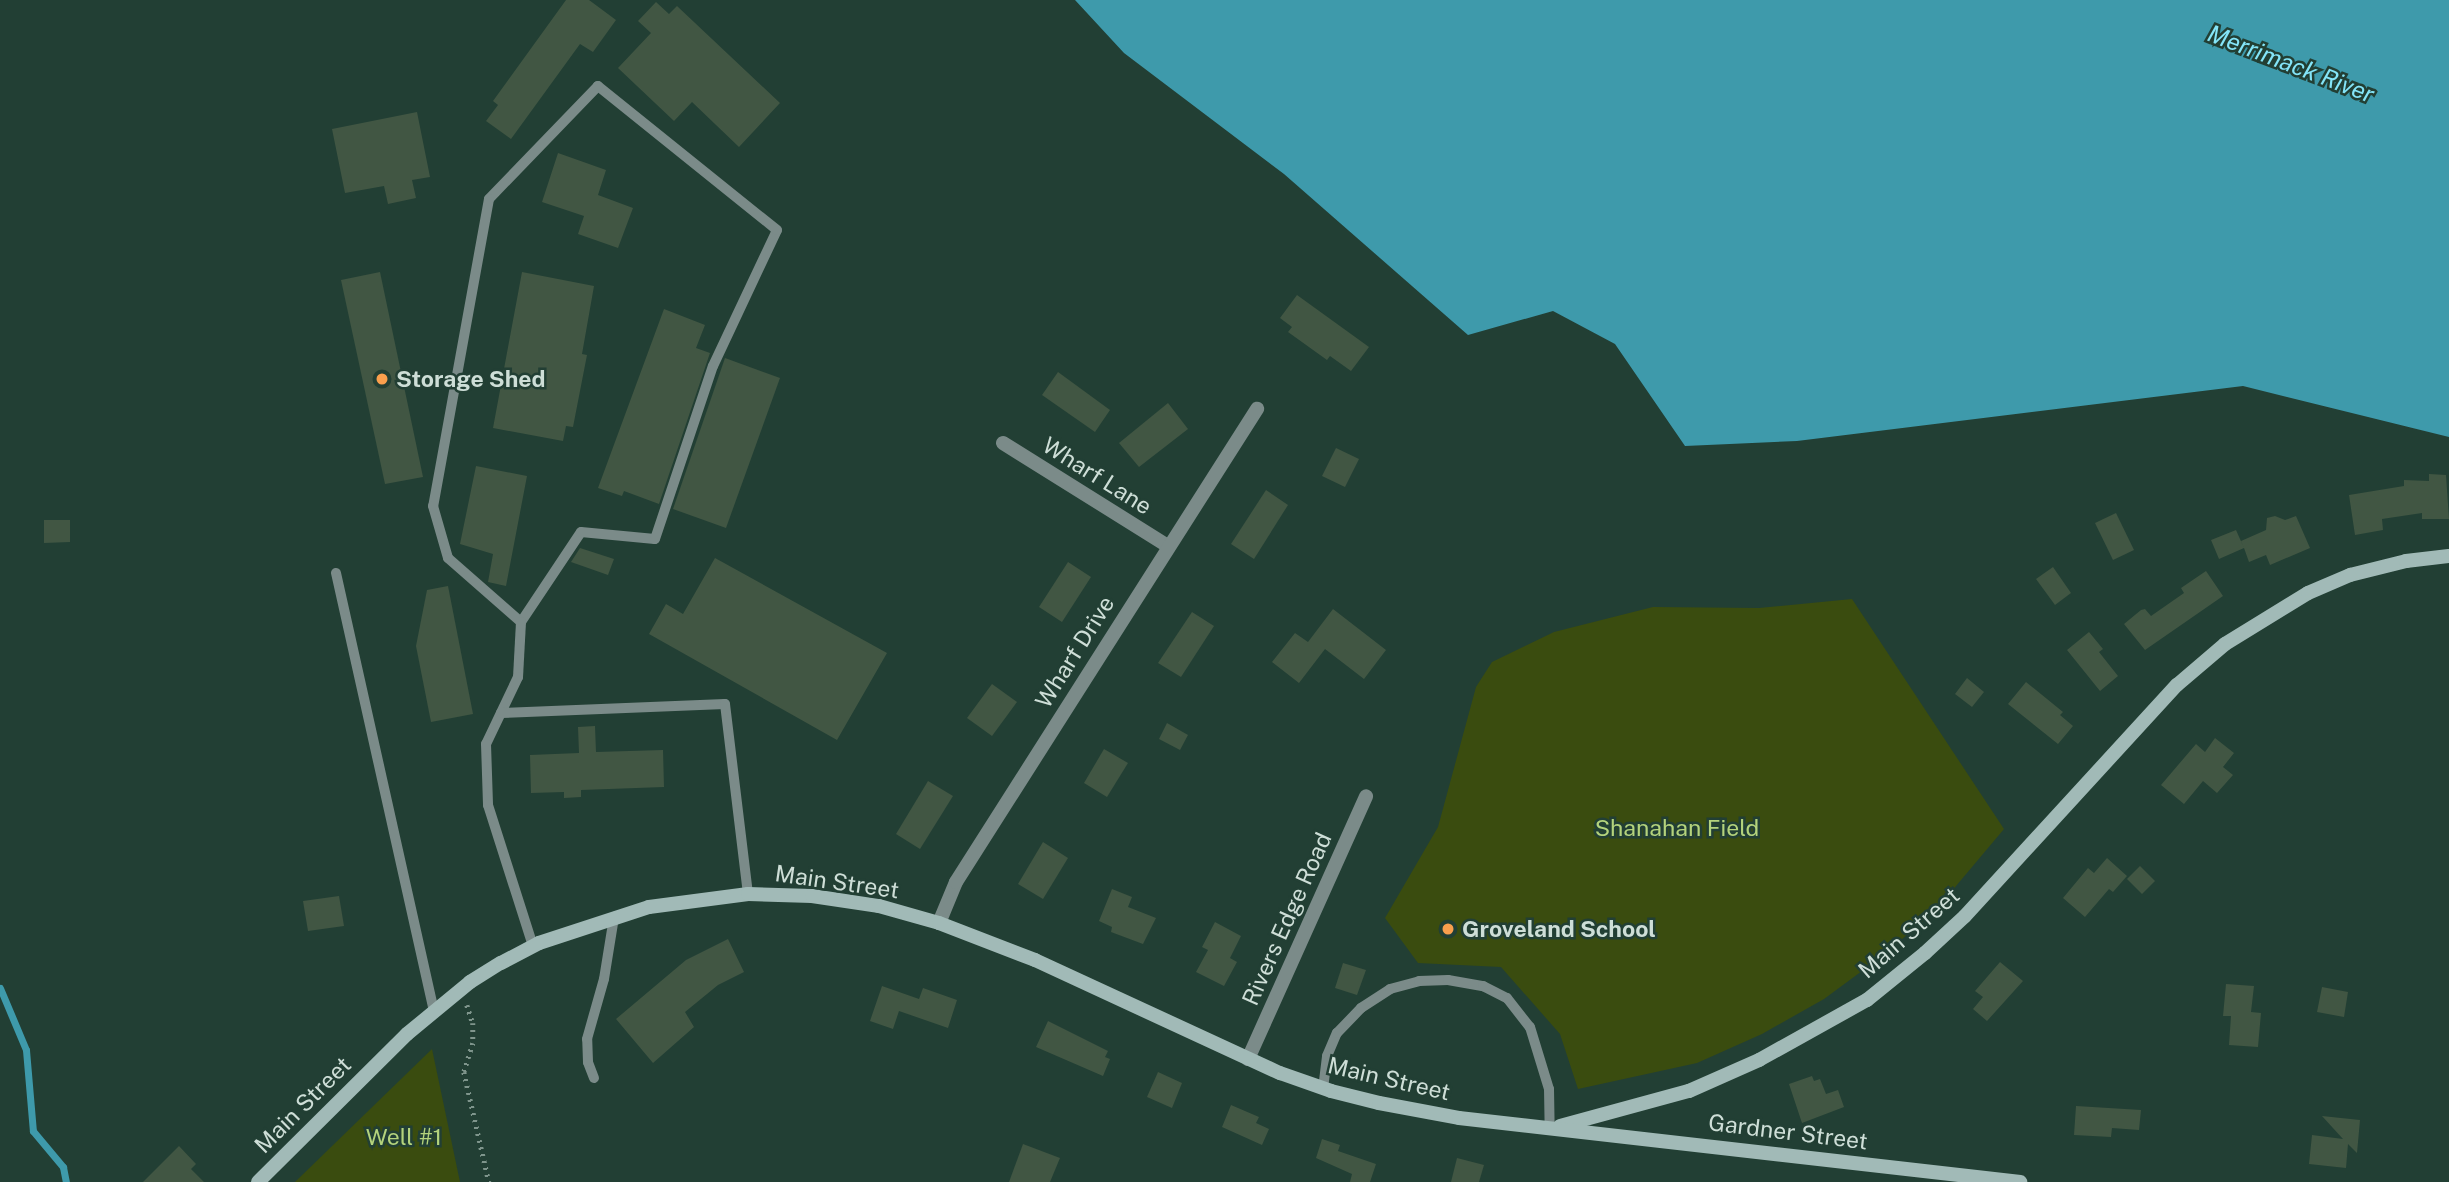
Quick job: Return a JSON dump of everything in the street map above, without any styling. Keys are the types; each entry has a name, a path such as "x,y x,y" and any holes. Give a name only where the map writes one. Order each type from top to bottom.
{"main road":[{"name":"Main Street","path":"258,1182 352,1087 434,1011 462,988 533,946 614,917 661,905 748,894 812,896 879,906 939,923 1035,960 1248,1059 1323,1089 1459,1118 1550,1128 1689,1091 1770,1054 1867,1000 1965,916 2178,685 2225,645 2280,608 2350,575 2406,561 2449,556"},
{"name":"Gardner Street","path":"1550,1128 2020,1182"}],"street":[{"name":"Wharf Drive","path":"939,923 956,882 1257,409"},
{"name":"Wharf Lane","path":"1003,443 1168,546"},
{"name":"Rivers Edge Road","path":"1248,1059 1366,796"}],"lane":[{"path":"522,622 447,558 433,506 489,199 598,86 777,230 713,366 654,539 581,532 522,622 518,677 486,744 488,805 533,946"},
{"path":"336,573 434,1011"},
{"path":"501,712 724,704 748,894"},
{"path":"594,1079 588,1062 587,1039 604,979 614,917"},
{"path":"1323,1089 1327,1056 1337,1033 1361,1008 1390,989 1419,981 1448,980 1483,986 1507,998 1530,1027 1549,1089 1550,1128"}],"path":[{"path":"462,988 473,1023 473,1043 464,1072 489,1182"}],"green space":[{"name":"Shanahan Field","path":"1852,599 2004,829 1935,911 1881,957 1824,999 1762,1034 1697,1063 1578,1089 1560,1034 1501,967 1418,963 1385,918 1438,827 1476,687 1492,662 1554,632 1653,607 1759,608"},
{"name":"Well #1","path":"432,1049 460,1182 295,1182"}],"water":[{"name":"Merrimack River","path":"1075,0 2449,0 2449,437 2243,386 1797,441 1685,446 1615,344 1553,311 1468,335 1284,174 1124,53"}],"building":[{"path":"566,0 589,0 616,20 593,52 580,44 511,139 486,121 498,105 493,101"},
{"path":"656,2 669,14 677,6 780,103 739,147 692,102 674,121 618,68 651,33 638,21"},
{"path":"417,112 430,177 412,180 416,198 388,204 384,186 345,193 332,129"},
{"path":"558,153 606,170 598,195 633,208 618,248 578,234 584,216 542,202"},
{"name":"Storage Shed","path":"380,272 423,477 385,484 341,280"},
{"path":"522,272 594,286 582,354 587,355 573,427 566,426 563,441 493,428"},
{"path":"1297,295 1369,347 1351,371 1330,356 1327,360 1288,332 1292,327 1280,318"},
{"path":"664,309 705,325 696,348 710,353 659,504 624,491 622,496 598,488"},
{"path":"725,358 780,378 726,528 673,509"},
{"path":"1058,372 1110,410 1095,432 1042,395"},
{"path":"1168,403 1188,429 1139,467 1119,443"},
{"path":"1336,448 1359,459 1345,487 1322,476"},
{"path":"476,466 527,476 506,586 488,582 493,554 460,544"},
{"path":"2429,474 2446,475 2449,519 2422,519 2422,513 2382,519 2383,530 2355,535 2349,495 2404,486 2404,480 2429,481"},
{"path":"1266,490 1288,505 1254,559 1231,544"},
{"path":"2116,513 2134,550 2113,560 2095,523"},
{"path":"2275,516 2285,520 2296,516 2310,548 2270,565 2266,555 2249,562 2241,541 2266,530 2267,518"},
{"path":"44,520 70,520 70,542 44,543"},
{"path":"2236,530 2244,548 2219,559 2211,540"},
{"path":"580,548 614,559 608,575 571,562"},
{"path":"715,558 887,653 837,740 649,634 666,604 683,614"},
{"path":"1068,562 1091,577 1062,622 1039,607"},
{"path":"2053,567 2071,593 2055,605 2036,579"},
{"path":"2206,571 2223,596 2145,650 2124,624 2141,610 2145,609 2151,616 2184,593 2181,588"},
{"path":"448,586 473,714 431,722 416,646 427,590"},
{"path":"1333,609 1386,650 1364,679 1325,649 1299,683 1272,662 1295,633 1308,642"},
{"path":"1192,612 1214,626 1181,677 1158,663"},
{"path":"2089,632 2103,649 2099,652 2118,676 2100,691 2067,650"},
{"path":"1967,678 1984,692 1972,707 1955,694"},
{"path":"2026,682 2063,712 2060,715 2073,726 2058,744 2008,704"},
{"path":"992,684 1017,702 992,736 967,718"},
{"path":"1167,723 1188,735 1180,750 1159,739"},
{"path":"595,726 596,752 663,750 664,787 581,790 581,797 564,798 564,792 531,793 530,755 579,753 578,727"},
{"path":"2215,738 2234,753 2223,767 2233,775 2217,793 2203,781 2184,804 2161,785 2196,744 2205,752"},
{"path":"1104,749 1128,763 1107,797 1084,783"},
{"path":"928,781 953,796 920,849 896,834"},
{"path":"1043,842 1068,858 1043,899 1018,884"},
{"path":"2107,858 2127,876 2113,892 2109,889 2085,917 2063,898 2088,868 2094,873"},
{"path":"2140,866 2155,881 2142,894 2127,879"},
{"path":"1112,889 1132,897 1128,907 1156,918 1143,944 1111,932 1112,927 1099,921"},
{"path":"339,896 344,926 308,931 303,901"},
{"path":"1215,922 1241,936 1230,958 1237,962 1224,986 1196,972 1208,950 1202,947"},
{"path":"728,939 744,972 718,985 685,1012 694,1027 653,1063 616,1019 686,960"},
{"path":"2000,962 2023,981 1987,1021 1973,1009 1983,997 1975,991"},
{"path":"1343,963 1366,970 1357,995 1335,988"},
{"path":"2226,984 2254,986 2251,1012 2261,1013 2258,1047 2229,1045 2231,1016 2223,1016"},
{"path":"882,986 919,999 923,988 957,1000 948,1028 899,1011 893,1029 870,1021"},
{"path":"2322,987 2348,992 2344,1017 2317,1012"},
{"path":"1048,1021 1108,1051 1105,1057 1110,1059 1103,1076 1036,1047"},
{"path":"1158,1072 1182,1083 1172,1108 1147,1097"},
{"path":"1812,1076 1814,1081 1820,1079 1826,1094 1838,1090 1844,1107 1802,1123 1789,1084"},
{"path":"1231,1105 1259,1117 1256,1123 1269,1129 1262,1145 1222,1127"},
{"path":"2076,1106 2141,1110 2139,1130 2112,1128 2111,1137 2074,1135"},
{"path":"2322,1116 2360,1120 2357,1153 2348,1144 2346,1168 2309,1164 2312,1135 2343,1139"},
{"path":"1322,1139 1340,1145 1338,1151 1376,1164 1370,1182 1350,1182 1352,1174 1316,1158"},
{"path":"1023,1144 1060,1158 1050,1182 1009,1182"},
{"path":"179,1146 196,1164 191,1169 204,1182 143,1182"},
{"path":"1457,1158 1484,1165 1479,1182 1451,1182"}],"waterway":[{"path":"0,988 26,1050 33,1131 63,1167 66,1182"}],"place":[{"name":"Storage Shed","path":"382,379"},
{"name":"Groveland School","path":"1448,929"}]}
